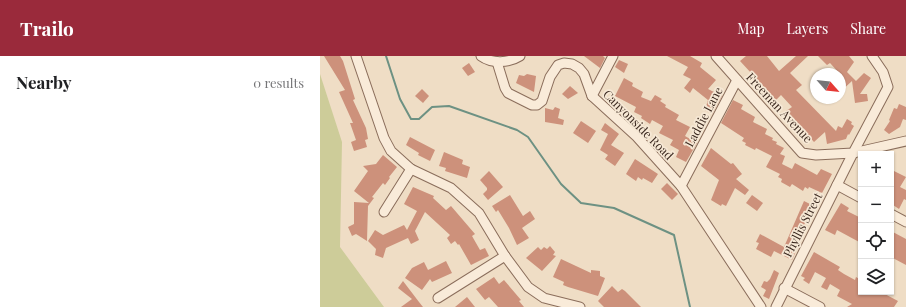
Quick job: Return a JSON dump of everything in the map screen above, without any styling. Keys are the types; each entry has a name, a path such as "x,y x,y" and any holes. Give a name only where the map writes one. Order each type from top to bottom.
{"street":[{"path":"356,56 384,138 391,151 411,170 451,188 479,213 522,281 535,293 553,301 580,307"},
{"path":"481,56 497,62 514,60 520,56"},
{"path":"592,96 613,56"},
{"name":"Freeman Avenue","path":"716,56 802,153 816,155 853,153 906,142"},
{"name":"Phyllis Street","path":"776,307 784,288 888,87 883,72 872,56"},
{"name":"Canyonside Road","path":"497,62 508,93 528,104 537,105 542,100 553,70 564,63 572,64 581,71 592,96 637,137 681,186 761,307"},
{"name":"Laddie Lane","path":"681,186 737,80"},
{"path":"384,212 411,170"},
{"path":"837,185 858,196"},
{"path":"894,216 906,222"},
{"path":"438,298 505,256"},
{"path":"784,288 820,307"}],"shaded area":[{"path":"320,74 342,142 340,247 384,307 320,307"}],"building":[{"path":"324,56 340,56 343,61 355,99 353,100 366,128 368,139 365,140 367,147 354,151 351,142 356,140 350,123 353,123 339,92 345,90"},
{"path":"584,56 603,56 605,58 600,68"},
{"path":"667,56 690,56 702,63 700,67 716,80 708,89 722,96 712,114 705,110 708,100 693,88 690,93 684,88 691,79 683,75 688,67"},
{"path":"746,56 767,56 779,71 796,56 808,56 790,73 802,85 796,90 836,131 838,126 842,128 847,119 852,122 851,124 854,126 846,139 827,144 825,132 814,142 786,111 792,107 781,95 776,100 740,61"},
{"path":"818,56 849,56 854,62 847,72 856,81 864,73 871,78 860,94 867,94 868,101 855,103 852,81 846,86 846,68 835,68 830,63 827,65"},
{"path":"619,60 628,64 624,73 615,67"},
{"path":"469,63 475,72 468,76 462,68"},
{"path":"527,74 536,76 534,92 516,83 519,75 524,76"},
{"path":"624,78 633,83 632,86 643,92 641,97 651,101 655,95 662,99 660,101 666,105 665,107 679,115 676,120 690,127 685,136 697,143 686,162 676,157 679,150 670,145 673,140 659,133 663,126 652,120 650,124 641,118 642,116 634,112 636,107 615,96"},
{"path":"570,86 578,93 568,99 562,94"},
{"path":"422,89 429,96 423,103 415,96"},
{"path":"733,100 743,105 741,109 755,117 753,122 767,129 765,134 773,138 772,140 777,142 776,144 784,148 780,154 785,156 782,164 792,169 795,163 817,175 821,169 832,174 822,193 809,187 808,189 805,187 803,191 792,184 790,187 781,182 782,179 778,177 780,174 766,167 772,156 756,148 755,150 745,145 746,143 742,141 744,138 721,123"},
{"path":"899,104 906,107 906,120 903,119 900,127 889,134 884,130 890,121 889,120 894,108 897,109"},
{"path":"555,107 560,109 558,118 564,120 563,125 545,122 545,108 553,110"},
{"path":"581,121 596,131 588,143 573,133"},
{"path":"605,123 619,134 611,145 624,153 615,166 605,159 608,155 600,150 608,134 601,130"},
{"path":"410,137 435,150 430,161 418,155 419,153 406,145"},
{"path":"711,148 731,164 733,163 742,174 736,179 749,190 745,195 735,188 726,206 722,204 721,206 711,200 719,180 701,166"},
{"path":"444,152 463,160 462,164 470,167 467,178 445,171 446,168 439,166"},
{"path":"383,155 397,167 385,185 383,183 372,197 374,198 368,206 367,241 356,234 352,236 348,227 354,224 354,202 369,203 354,191 368,171 363,166 376,164"},
{"path":"635,159 658,174 652,183 638,177 636,181 626,174"},
{"path":"489,171 503,187 488,200 483,194 487,188 480,180"},
{"path":"894,171 906,177 900,187 906,190 906,200 904,199 899,209 894,206"},
{"path":"667,183 678,194 672,200 661,189"},
{"path":"413,187 434,196 433,198 446,210 451,206 475,234 472,236 480,250 485,248 489,256 471,265 459,244 458,245 455,241 451,244 447,238 450,235 425,212 415,231 419,240 411,244 408,238 386,248 383,258 375,255 376,249 368,241 375,230 383,235 404,225 407,230 417,211 404,204"},
{"path":"510,195 523,216 530,211 535,219 522,228 529,238 517,245 498,210 496,212 492,206"},
{"path":"752,195 763,203 757,211 746,203"},
{"path":"804,201 814,206 804,225 800,241 792,260 774,251 771,257 756,249 759,243 756,242 760,234 784,247"},
{"path":"841,203 849,208 847,211 858,216 858,241 837,230 835,235 825,230"},
{"path":"894,233 906,239 906,265 894,259"},
{"path":"550,246 555,252 553,255 556,256 542,271 526,258 538,247 541,250 544,247 547,249"},
{"path":"814,252 840,267 838,270 844,274 855,280 856,277 858,278 858,295 887,295 898,301 894,307 847,307 852,304 837,296 840,290 830,284 827,290 821,287 826,278 815,272 809,284 803,280 805,278 801,276"},
{"path":"561,259 591,273 591,270 600,271 600,276 605,278 598,296 563,285 564,282 553,277"},
{"path":"446,261 452,273 432,282 430,279 422,290 405,278 412,268 424,262 428,270"},
{"path":"774,270 779,273 769,299 763,296 766,290 761,287 764,281 767,282 770,279"},
{"path":"494,277 499,284 504,280 521,300 519,301 524,307 498,307 489,297 485,300 476,289"},
{"path":"403,281 423,307 401,307 412,299 398,288"},
{"path":"612,286 618,292 622,289 625,291 641,307 604,307 598,301"},
{"path":"467,297 475,307 455,307"}],"waterway":[{"path":"386,56 400,99 411,119 419,119 432,107 449,106 517,130 528,137 561,184 581,203 614,208 674,235 690,307"}]}
